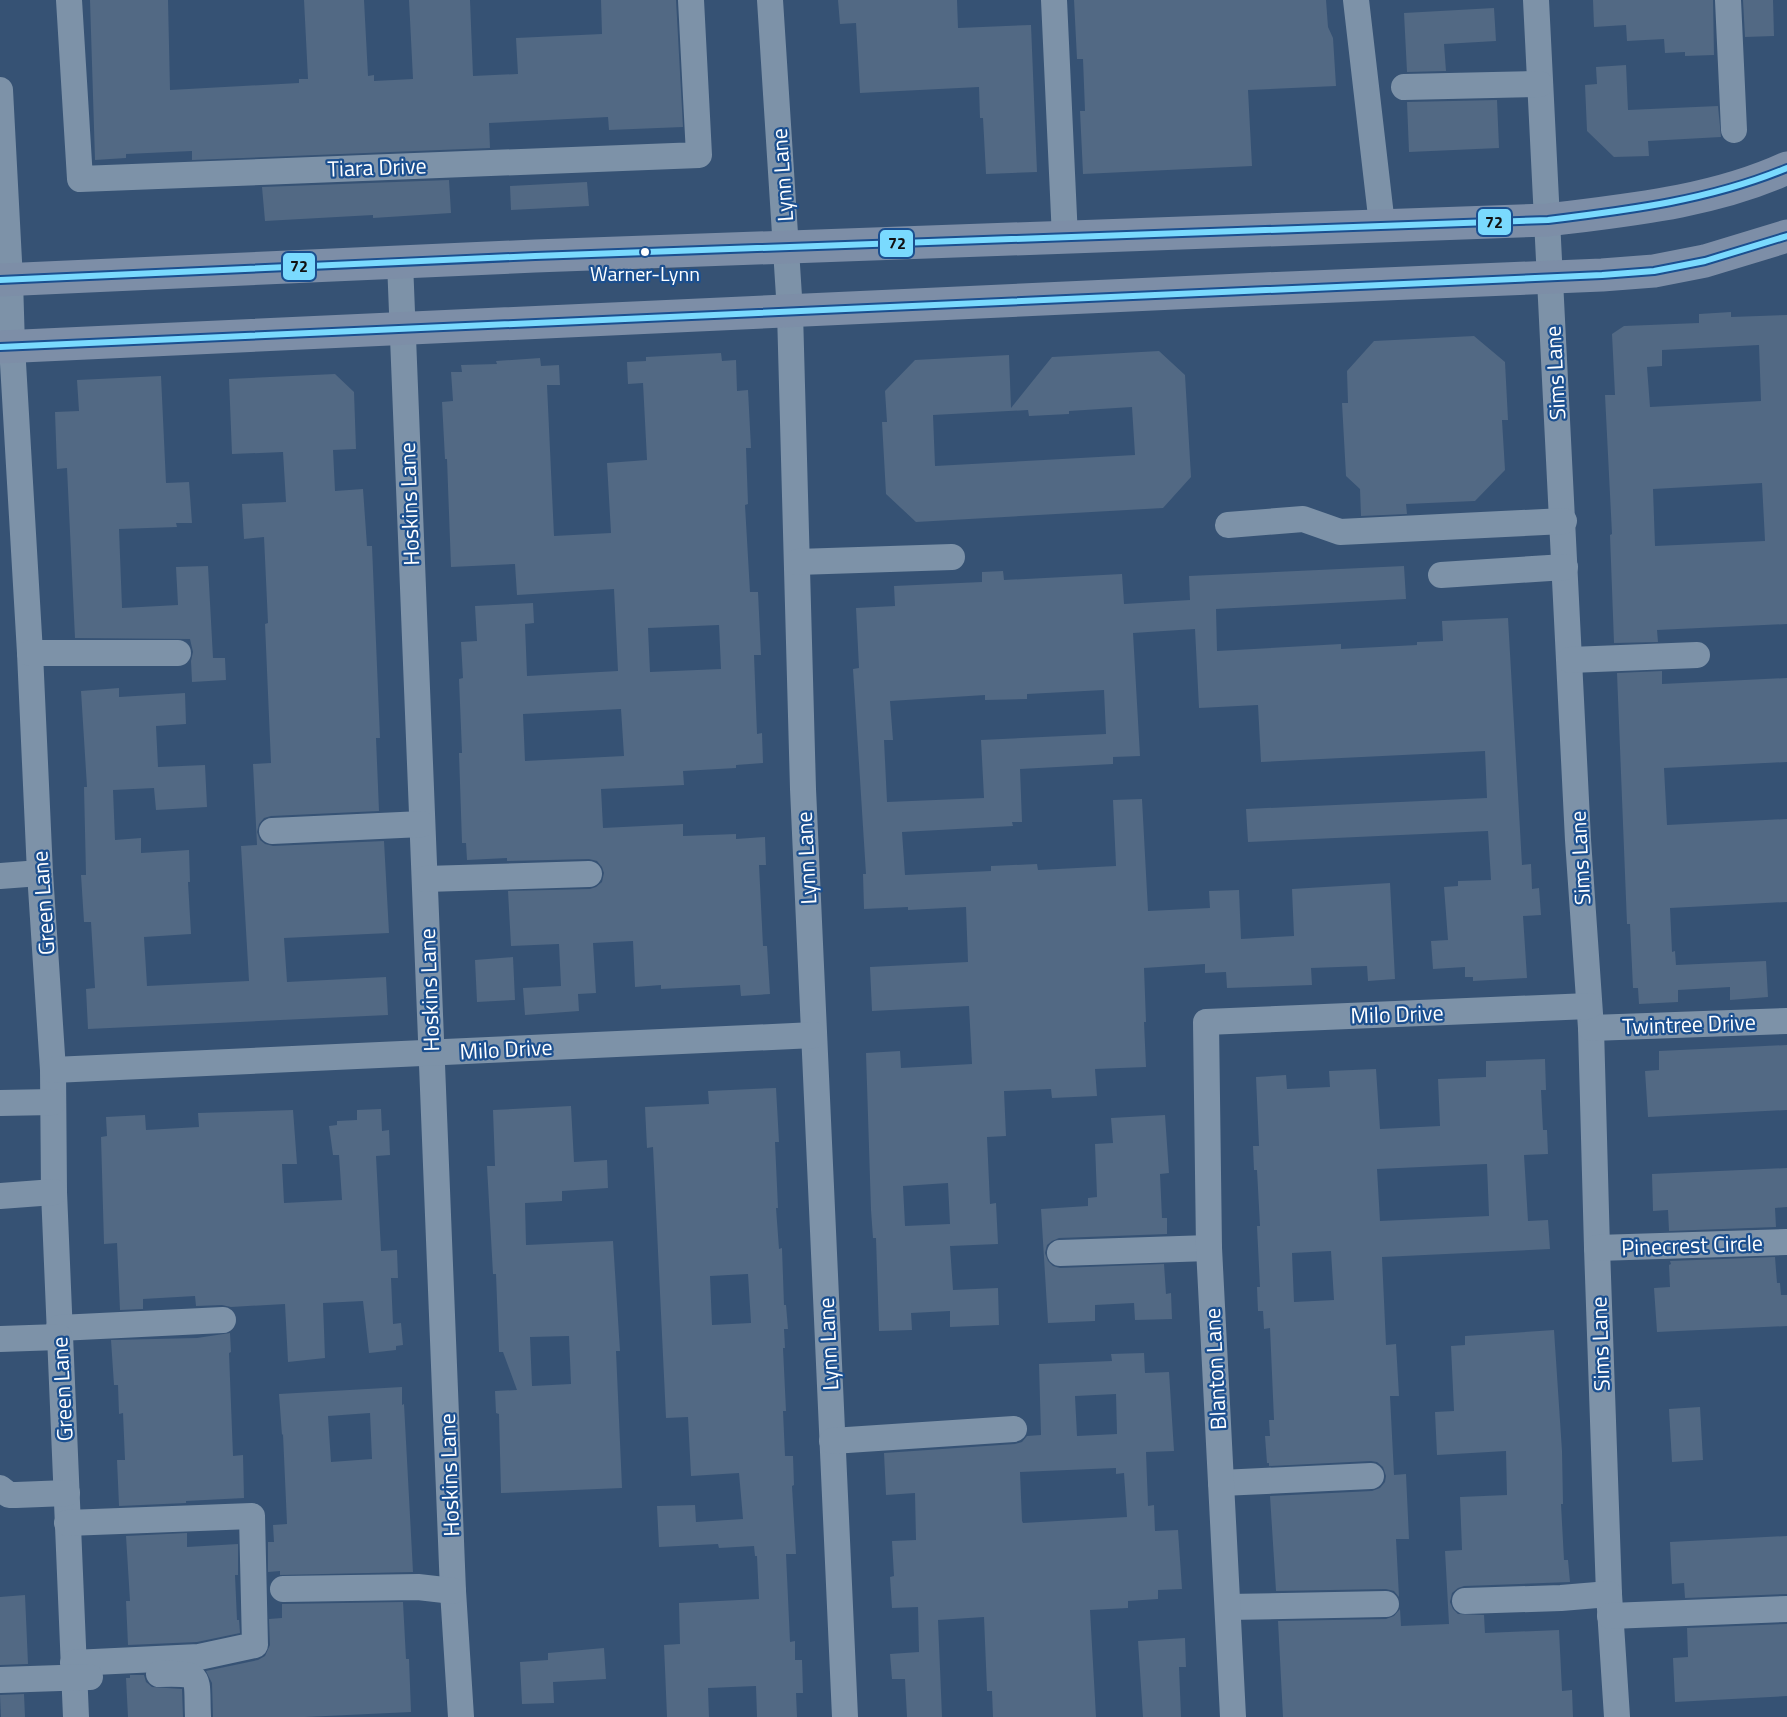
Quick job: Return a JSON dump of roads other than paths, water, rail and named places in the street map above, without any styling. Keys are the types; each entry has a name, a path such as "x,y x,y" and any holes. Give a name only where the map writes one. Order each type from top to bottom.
{"main road":[{"path":"5,280 400,262 1548,220 1656,207 1742,185 1787,168"},
{"path":"6,346 1550,278 1654,271 1705,261 1787,236"}],"street":[{"name":"Tiara Drive","path":"69,0 80,179 699,155 691,0"},
{"name":"Lynn Lane","path":"770,0 790,312 803,789 845,1717"},
{"path":"1054,0 1065,238"},
{"path":"1356,0 1382,225"},
{"name":"Sims Lane","path":"1536,0 1590,1017 1610,1605 1617,1717"},
{"path":"1728,0 1734,130"},
{"path":"1404,87 1540,84"},
{"name":"Green Lane","path":"0,90 6,346 30,653 40,873 53,1070 54,1192 76,1717"},
{"name":"Hoskins Lane","path":"400,262 453,1591 461,1717"},
{"path":"1228,525 1303,519 1340,532 1564,521"},
{"path":"797,562 952,557"},
{"path":"1441,575 1565,567"},
{"path":"30,653 178,653"},
{"path":"1570,660 1697,655"},
{"path":"272,831 422,824"},
{"path":"0,876 40,873"},
{"path":"425,879 589,874"},
{"name":"Milo Drive","path":"1206,1022 1590,1017"},
{"name":"Twintree Drive","path":"1590,1017 1787,1021"},
{"name":"Blanton Lane","path":"1206,1022 1209,1248 1233,1717"},
{"name":"Milo Drive","path":"53,1070 814,1035"},
{"path":"0,1103 54,1102"},
{"path":"0,1196 54,1192"},
{"name":"Pinecrest Circle","path":"1597,1248 1787,1242"},
{"path":"1060,1253 1209,1248"},
{"path":"0,1340 59,1332 223,1320"},
{"path":"832,1441 1014,1429"},
{"path":"1221,1483 1371,1476"},
{"path":"0,1488 9,1495 67,1492"},
{"path":"0,1680 199,1657 255,1645 252,1516 68,1523"},
{"path":"283,1589 418,1587 453,1591"},
{"path":"1466,1601 1561,1598 1610,1605 1787,1610"},
{"path":"1228,1607 1386,1604"},
{"path":"74,1670 188,1674 197,1681 198,1717"}],"place":[{"name":"Warner-Lynn","path":"645,252"}]}
